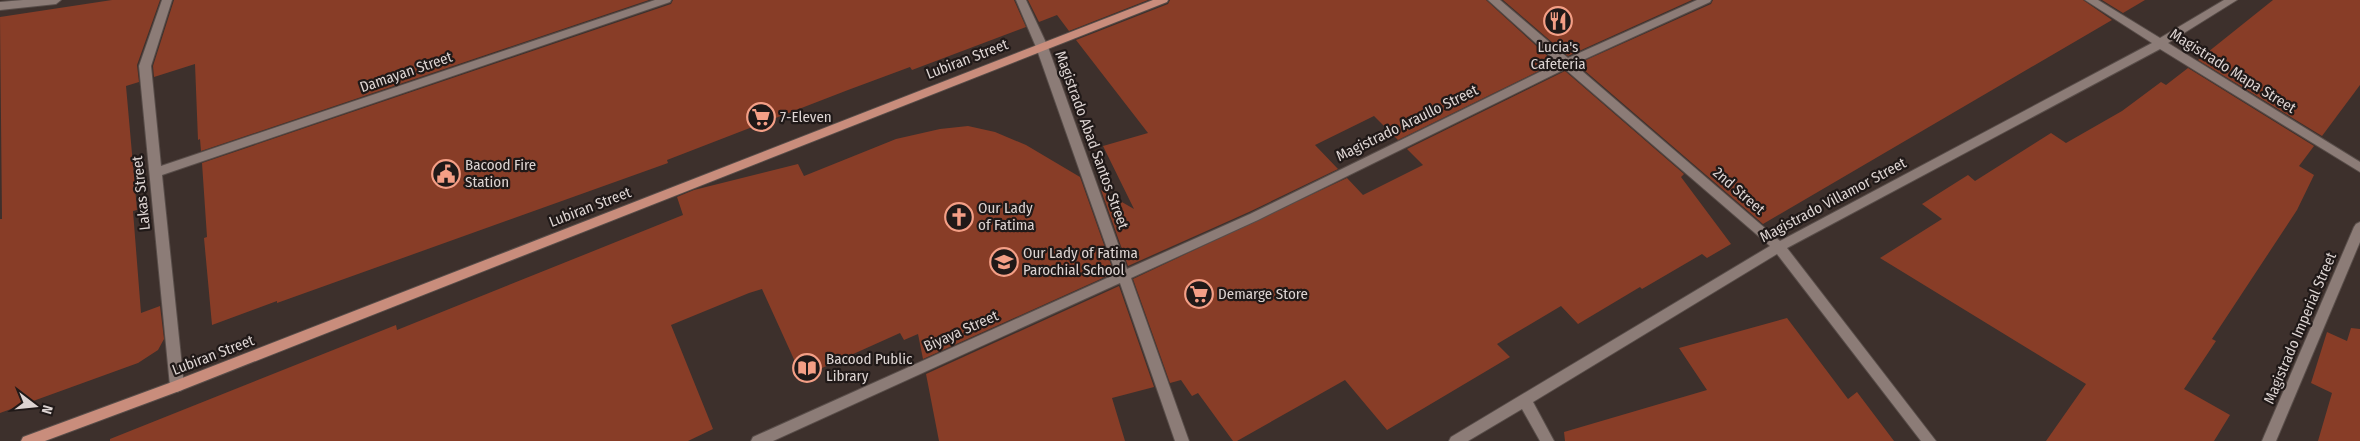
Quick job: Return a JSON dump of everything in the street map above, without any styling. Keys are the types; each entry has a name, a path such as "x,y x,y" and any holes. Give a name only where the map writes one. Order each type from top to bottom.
{"main road":[{"name":"Lubiran Street","path":"28,441 178,386 1163,0"}],"street":[{"path":"0,6 56,0"},
{"name":"Lakas Street","path":"167,0 145,66 178,386"},
{"name":"Damayan Street","path":"155,173 666,0"},
{"name":"Magistrado Abad Santos Street","path":"1021,0 1042,47 1182,441"},
{"name":"2nd Street","path":"1493,0 1779,247 1929,441"},
{"name":"Magistrado Araullo Street","path":"1123,275 1254,217 1566,63 1706,0"},
{"name":"Magistrado Mapa Street","path":"2090,0 2360,168"},
{"name":"Magistrado Villamor Street","path":"1456,441 1779,247 2160,44 2232,0"},
{"name":"Magistrado Imperial Street","path":"2269,441 2360,227"},
{"name":"Biyaya Street","path":"758,441 1123,275"},
{"path":"1524,400 1547,441"}],"building":[{"path":"112,0 160,0 137,65 139,82 126,86 137,210 133,211 141,313 160,306 164,339 158,350 138,363 0,413 0,219 2,219 0,17"},
{"path":"174,0 649,0 201,151 200,139 198,140 195,64 154,77 153,66"},
{"path":"673,0 1014,0 1026,27 912,70 910,67 848,90 667,160 668,163 212,325 204,238 207,237 202,163 671,4"},
{"path":"1028,0 1148,0 1069,31 1057,15 1039,22"},
{"path":"1170,0 1486,0 1555,63 1398,140 1374,116 1315,145 1338,169 1249,212 1128,266 1101,190 1134,209 1103,146 1148,133 1076,40 1168,4"},
{"path":"1503,0 1692,0 1568,56"},
{"path":"1713,0 2083,0 2112,20 1763,224 1577,64 1711,4"},
{"path":"2102,0 2145,0 2123,13"},
{"path":"2273,0 2360,0 2360,85 2322,136 2198,60"},
{"path":"2188,68 2314,146 2299,166 2314,175 2297,210 2212,339 2216,341 2184,389 2230,415 2214,441 2046,441 2086,384 1880,258 1942,219 1922,204 1968,175 1975,181 2051,133 2066,143 2122,111 2161,82 2166,85"},
{"path":"1565,71 1684,174 1681,177 1731,244 1707,258 1702,254 1642,289 1640,287 1578,324 1561,306 1497,344 1510,357 1387,430 1345,380 1237,441 1233,441 1198,393 1192,396 1181,380 1170,383 1133,279 1347,178 1363,195 1423,165 1407,149"},
{"path":"968,126 995,132 1026,145 1080,177 1114,273 923,359 918,334 904,340 900,333 802,377 762,289 749,293 671,325 713,429 688,441 110,441 110,439 396,325 397,330 683,215 677,197 694,190 798,164 804,176 896,139 940,129"},
{"path":"1119,286 1154,387 1112,398 1125,441 939,441 926,374"},
{"path":"1787,318 1848,399 1857,392 1894,441 1565,441 1564,432 1707,390 1679,348"},
{"path":"2351,328 2360,329 2360,441 2318,441 2332,393 2311,383 2327,332 2347,341"}],"place":[{"name":"Lucia's Cafeteria","path":"1558,21"},
{"name":"7-Eleven","path":"761,117"},
{"name":"Bacood Fire Station","path":"446,174"},
{"name":"Our Lady of Fatima","path":"959,217"},
{"name":"Our Lady of Fatima Parochial School","path":"1004,262"},
{"name":"Demarge Store","path":"1199,294"},
{"name":"Bacood Public Library","path":"807,368"}]}
